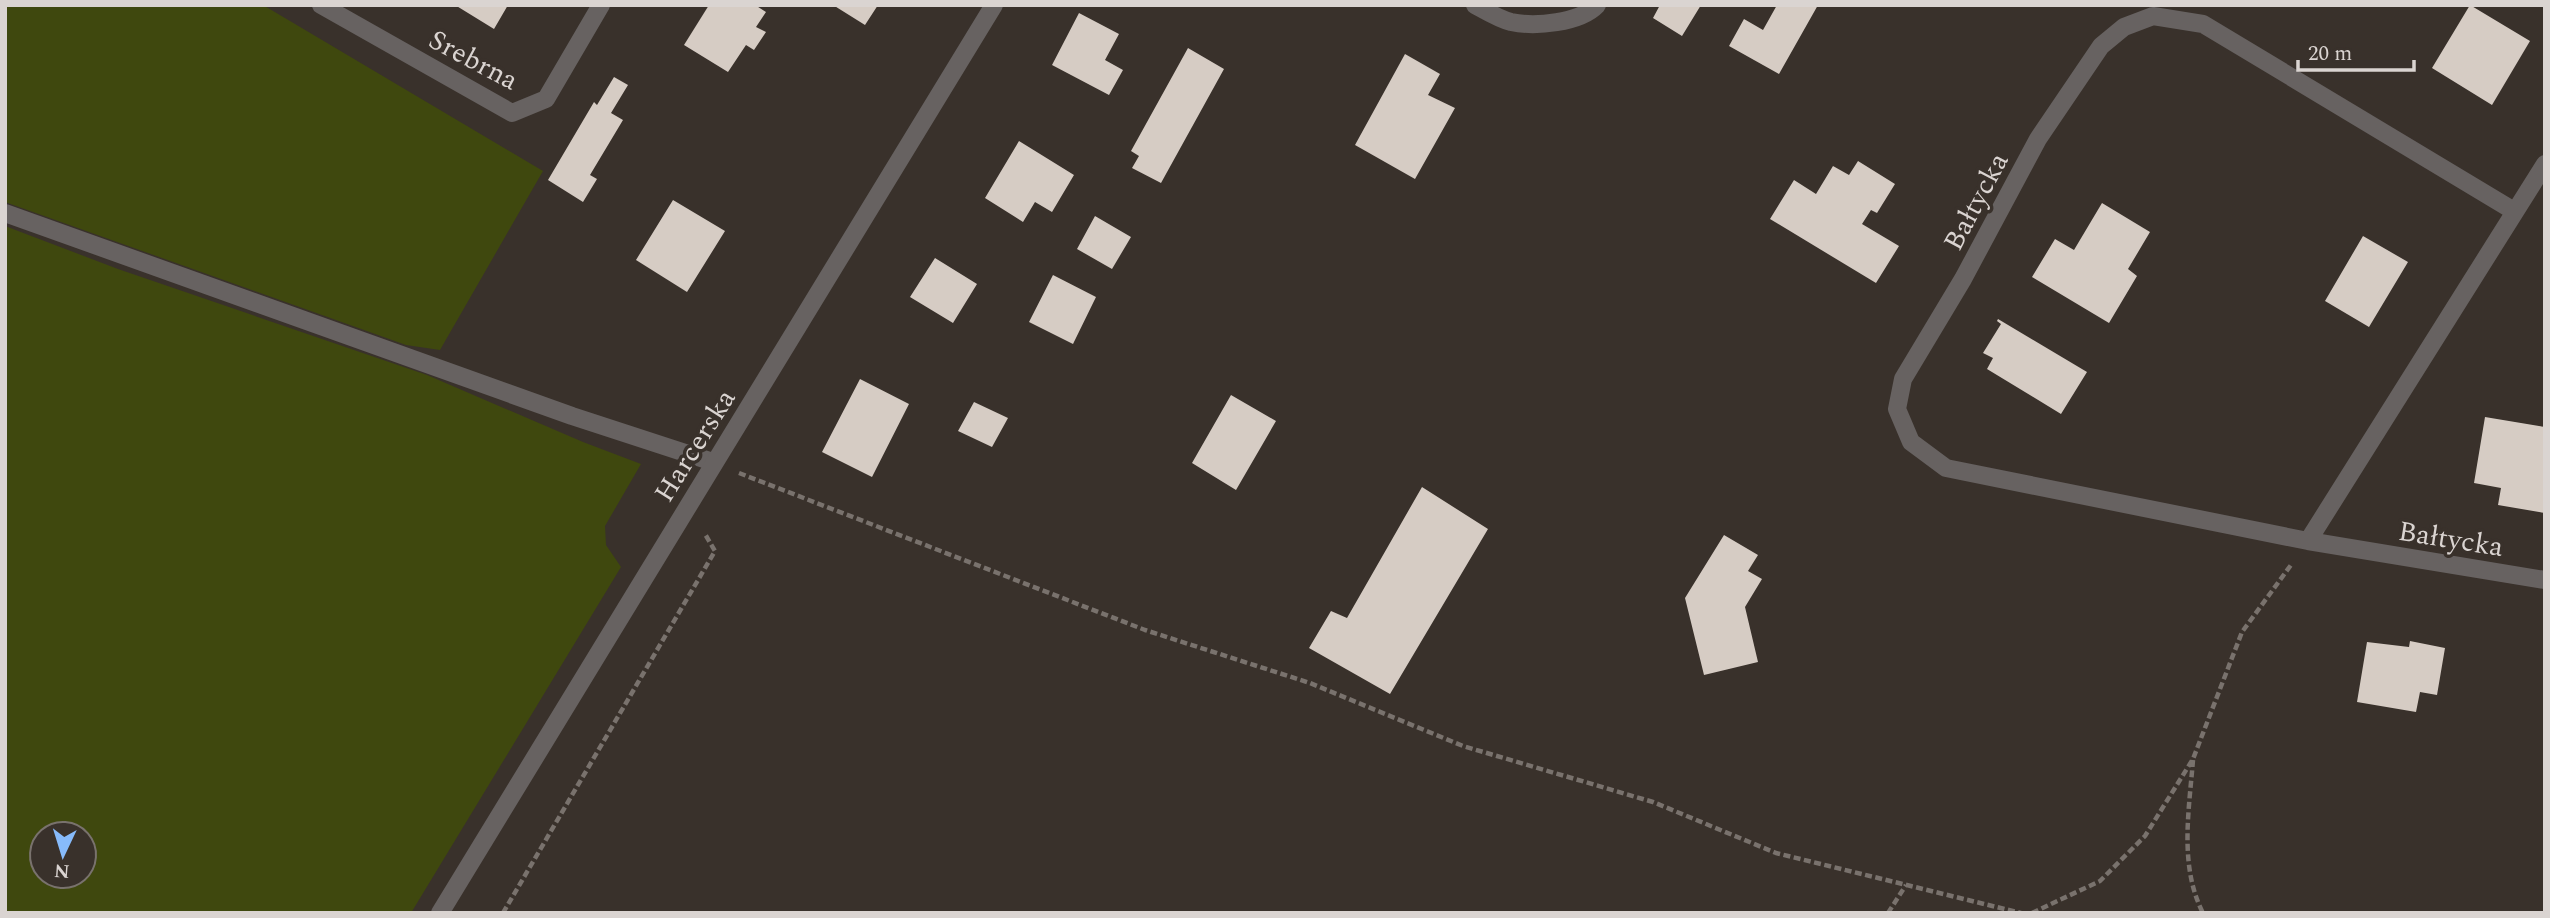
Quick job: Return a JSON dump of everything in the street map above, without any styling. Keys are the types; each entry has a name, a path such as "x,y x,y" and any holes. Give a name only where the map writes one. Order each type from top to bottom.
{"street":[{"name":"Srebrna","path":"321,5 512,113 546,99 601,5"},
{"name":"Harcerska","path":"440,913 994,5"},
{"path":"1475,5 1510,22 1549,24 1590,13 1597,5"},
{"name":"Bałtycka","path":"2514,211 2203,24 2154,16 2124,27 2101,46 2038,139 1962,279 1903,379 1897,409 1911,442 1946,468 2308,541 2545,580"},
{"path":"2308,541 2545,164"},
{"path":"5,214 572,416 713,462"}],"path":[{"path":"713,462 1145,630 1310,683 1463,746 1653,802 1776,853 2021,913"},
{"path":"2032,913 2100,881 2145,836 2193,759 2242,632 2308,541"},
{"path":"2193,759 2188,867 2194,896 2203,913"},
{"path":"1888,913 1906,885"}],"green space":[{"path":"5,5 263,5 543,171 440,350 406,345 5,202"},
{"path":"5,226 118,269 427,375 641,464 605,526 606,545 621,567 411,913 5,913"}],"building":[{"path":"455,5 508,5 494,29"},
{"path":"709,5 755,5 766,12 756,27 766,32 754,50 746,45 728,72 684,45"},
{"path":"833,5 878,5 865,25"},
{"path":"1660,5 1701,5 1682,36 1653,18"},
{"path":"1777,5 1818,5 1779,74 1729,46 1744,19 1763,30"},
{"path":"2470,5 2530,41 2492,105 2432,68"},
{"path":"1079,13 1119,34 1105,60 1123,70 1109,95 1052,65"},
{"path":"1188,48 1224,69 1161,183 1132,168 1139,156 1131,151"},
{"path":"1405,54 1440,74 1428,95 1455,108 1415,179 1355,145"},
{"path":"614,77 628,85 611,113 623,120 590,175 597,179 583,202 548,180 594,102 597,105"},
{"path":"1019,141 1074,175 1052,212 1035,202 1023,222 985,198"},
{"path":"1858,161 1895,184 1877,213 1871,210 1862,224 1899,246 1876,283 1770,219 1794,180 1816,194 1833,166 1849,175"},
{"path":"673,200 725,231 687,292 636,260"},
{"path":"2102,203 2150,232 2128,269 2137,276 2109,323 2032,277 2055,239 2074,250"},
{"path":"1095,216 1131,237 1112,269 1077,249"},
{"path":"2363,236 2408,262 2369,327 2325,301"},
{"path":"935,258 977,284 953,323 910,297"},
{"path":"1053,275 1096,297 1073,344 1029,322"},
{"path":"1998,319 2087,372 2061,414 1987,369 1993,358 1983,353 2001,324"},
{"path":"860,379 909,404 872,477 822,452"},
{"path":"1231,395 1276,421 1236,490 1192,463"},
{"path":"974,402 1008,418 992,447 958,431"},
{"path":"2485,417 2545,427 2545,513 2498,505 2501,488 2474,483"},
{"path":"1422,487 1488,529 1390,694 1309,648 1331,611 1347,618"},
{"path":"1724,535 1758,555 1748,571 1762,579 1745,607 1758,662 1704,675 1685,598"},
{"path":"2410,641 2445,648 2437,695 2420,692 2416,712 2357,702 2367,642 2409,647"}]}
